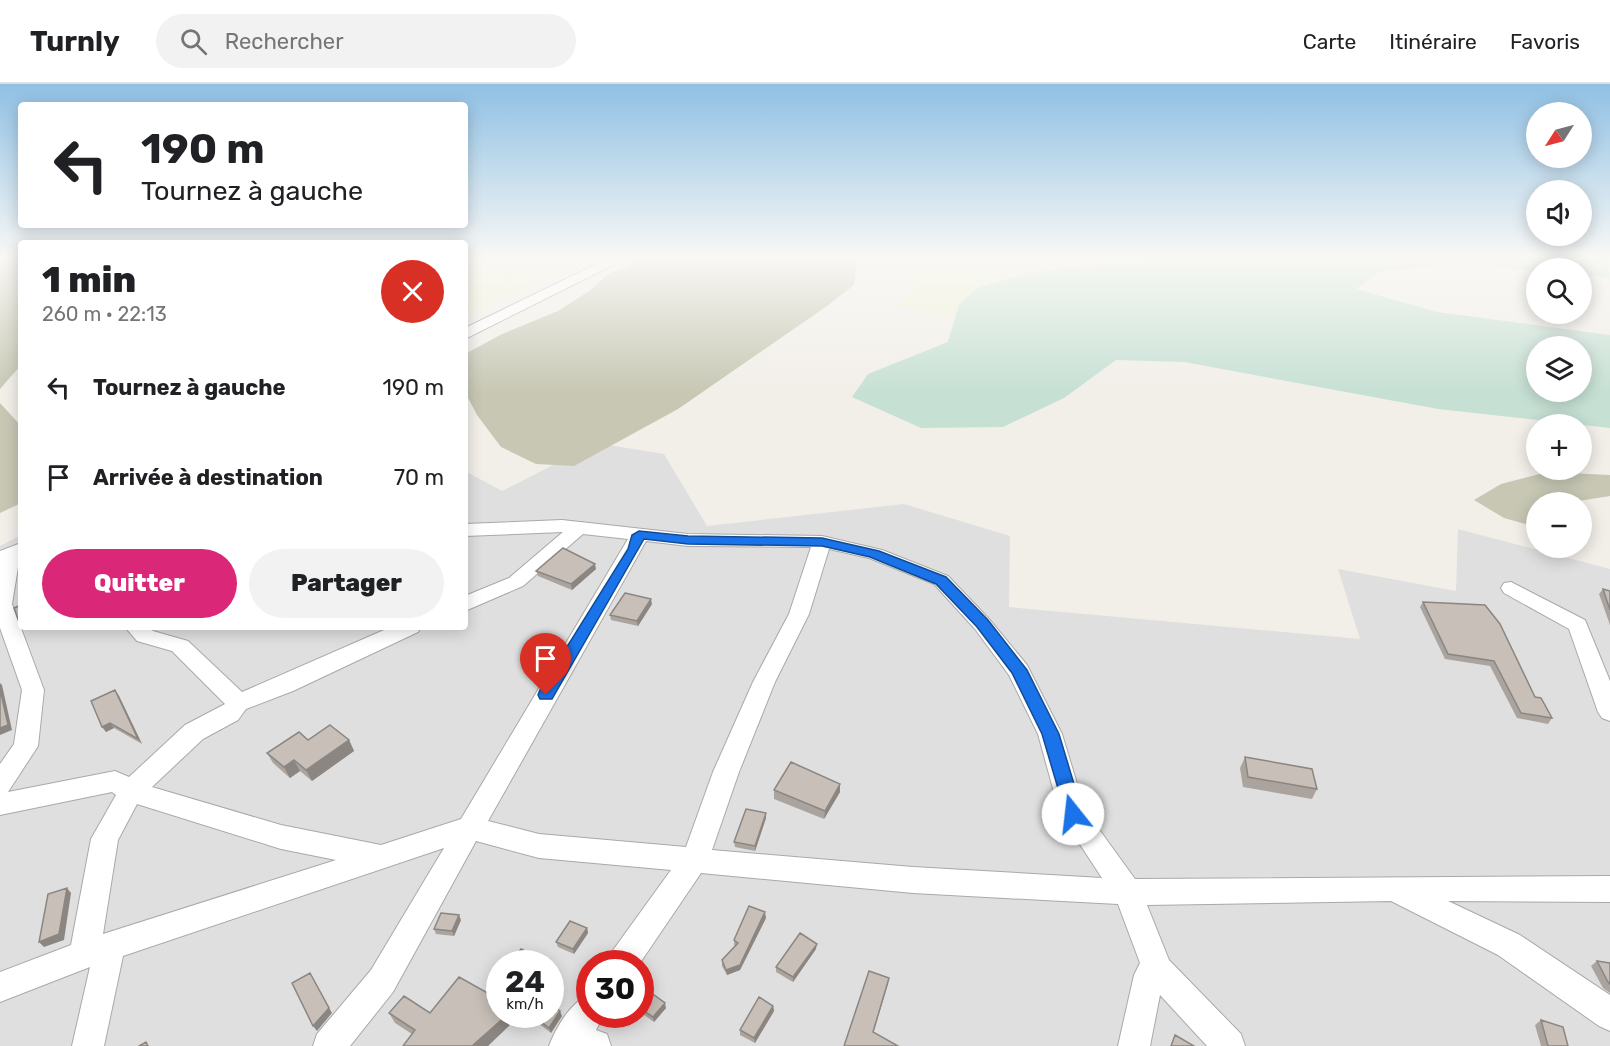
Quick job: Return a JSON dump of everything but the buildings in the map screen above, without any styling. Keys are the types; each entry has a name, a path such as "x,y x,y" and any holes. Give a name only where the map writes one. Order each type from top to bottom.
{"street":[{"path":"468,333 526,304"},
{"path":"468,530 562,526 688,540 822,542 875,554 941,580 982,624 1019,670 1050,734 1073,814 1128,892 1158,970 1229,1046"},
{"path":"468,603 516,582 577,529"},
{"path":"329,1046 382,981 469,828 634,549 639,535"},
{"path":"631,950 695,859 726,772 760,692 799,614 822,542"},
{"path":"0,784 26,746 33,690 2,604 10,555"},
{"path":"1511,588 1578,625 1610,712"},
{"path":"139,630 145,636 180,646 238,703"},
{"path":"88,1046 105,839 131,791 194,732 230,714 238,703 285,685 404,630"},
{"path":"0,804 115,781 131,791 280,837 378,856"},
{"path":"0,987 97,951 378,856 469,828 538,846 913,880 1128,892 1610,889"},
{"path":"1395,889 1509,945 1579,991 1610,1015"},
{"path":"1134,1046 1149,975 1158,970"},
{"path":"577,1043 583,1028"}],"shaded area":[{"path":"0,304 18,304 18,368 0,389"},
{"path":"468,304 494,304 468,316"},
{"path":"569,304 830,304 678,409 574,466 536,464 501,447 477,415 468,398 468,352 502,334 558,311"},
{"path":"901,304 1039,304 972,321 898,307"},
{"path":"960,304 1408,304 1437,312 1610,335 1610,428 1592,426 1592,414 1526,414 1526,419 1438,409 1184,362 1116,360 1064,398 1003,427 921,428 852,397 868,374 948,342"},
{"path":"0,403 18,423 18,504 0,513"},
{"path":"596,443 664,454 707,526 904,504 1010,536 1009,607 1360,639 1338,569 1456,591 1458,529 1526,547 1526,558 1568,558 1610,569 1610,1046 0,1046 0,546 18,537 18,630 468,630 468,473 502,491"},
{"path":"1592,474 1610,475 1610,496 1592,499 1592,492 1526,492 1526,524 1504,518 1474,500 1501,484 1526,477 1526,480 1592,480"}],"route":[{"path":"546,695 634,549 639,535 688,540 822,542 847,546 875,554 941,580 982,624 1019,670 1050,734 1073,814"}]}
